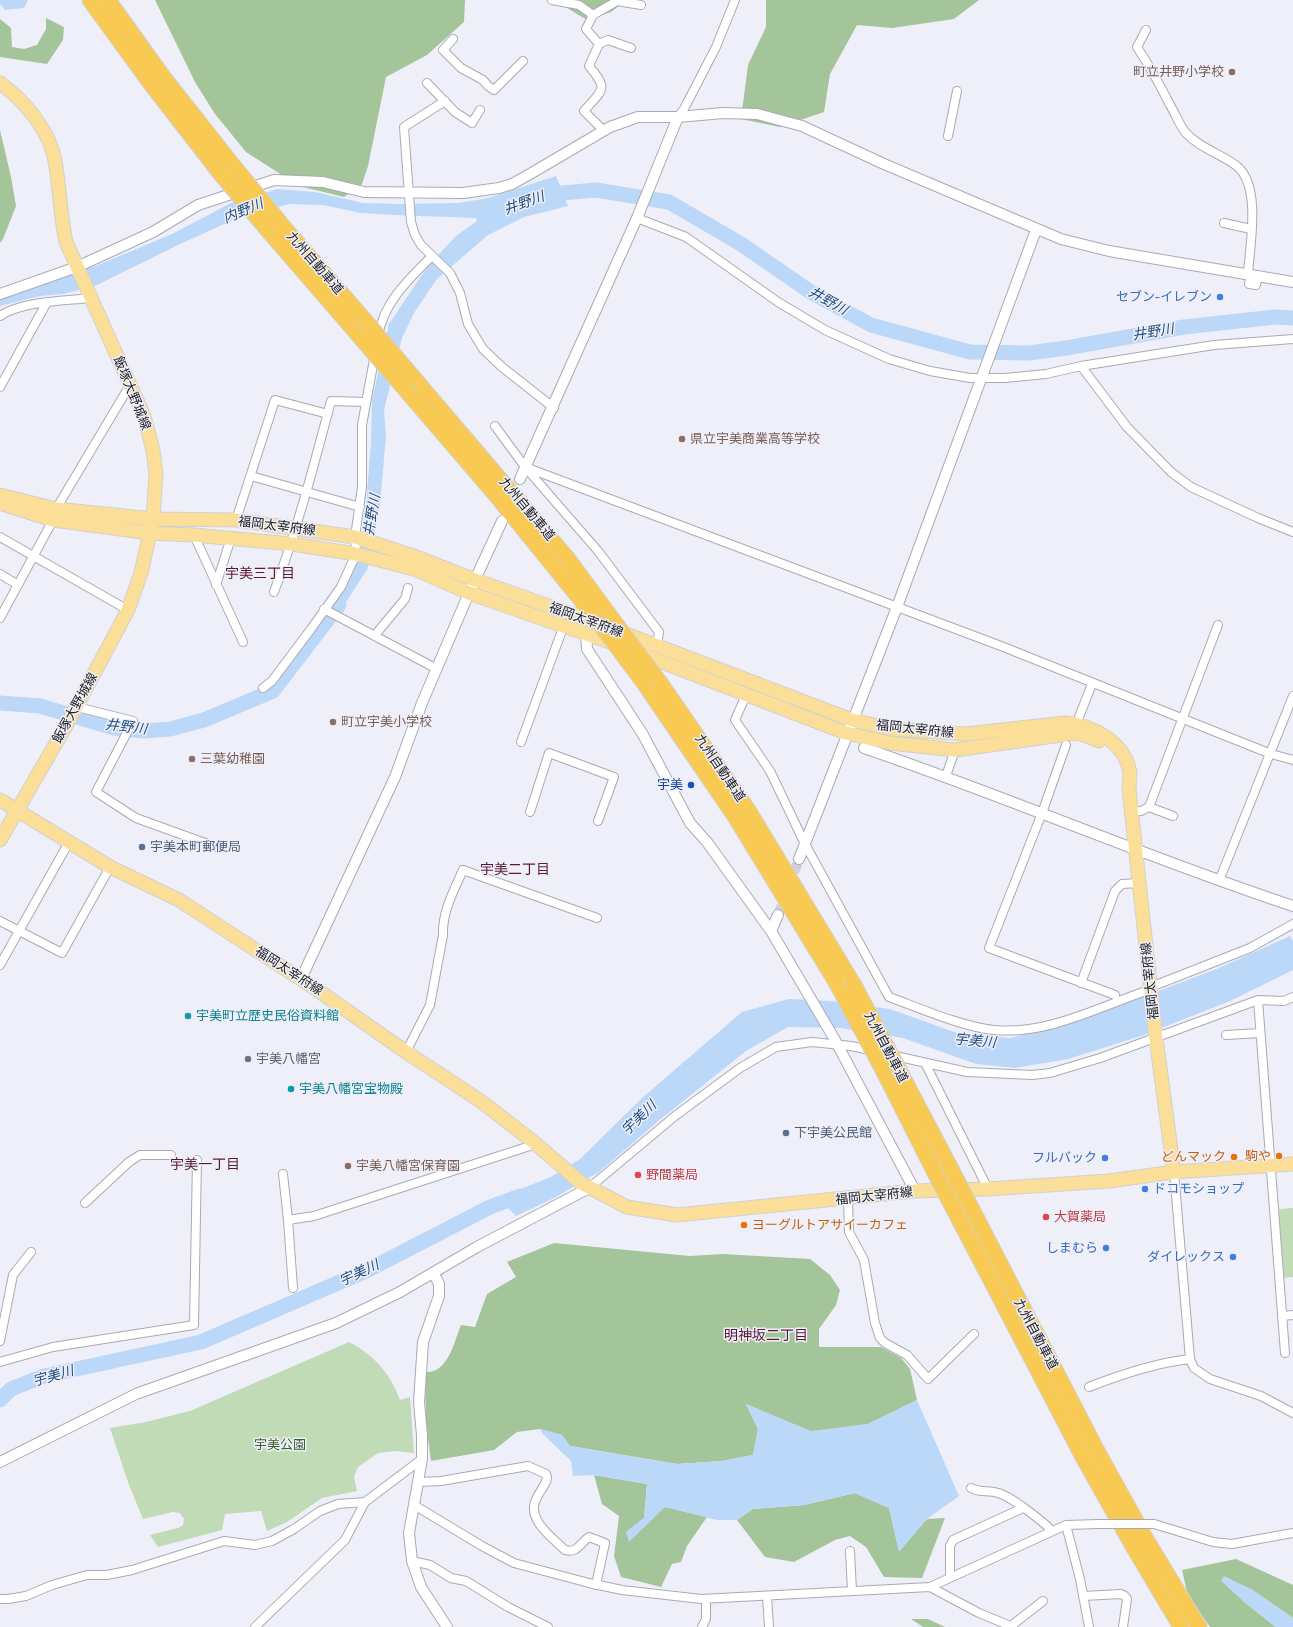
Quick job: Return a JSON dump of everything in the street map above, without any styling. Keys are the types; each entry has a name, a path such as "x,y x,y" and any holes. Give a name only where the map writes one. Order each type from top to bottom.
{"highway":[{"name":"九州自動車道","path":"90,0 220,173 495,494 594,616 644,683 736,818 836,982 882,1068 998,1297 1134,1548 1181,1627"},
{"name":"九州自動車道","path":"108,0 164,78 281,224 568,559 661,684 748,810 855,987 1096,1449 1147,1541 1199,1627"}],"main road":[{"name":"飯塚大野城線","path":"0,83 23,103 52,148 55,160 61,222 66,242 144,416 153,450 156,474 153,519 141,573 128,610 67,724 0,840"},
{"name":"福岡太宰府線","path":"0,495 55,514 153,519 236,520 355,537 420,558 475,580 578,616 852,720 892,729 966,734 1065,723 1078,724 1104,735 1116,746 1124,758 1130,773 1129,789 1131,812 1150,988 1174,1172"},
{"name":"福岡太宰府線","path":"0,503 150,533 194,535 292,544 356,554 414,569 469,593 586,633 846,733 890,743 955,750 1065,734 1084,735 1098,740 1119,762 1129,789"},
{"name":"福岡太宰府線","path":"0,800 110,867 179,900 301,979 406,1052 482,1102 585,1185 627,1207 677,1215 848,1199 915,1191 988,1189 1109,1181 1174,1172 1293,1164"}],"street":[{"path":"552,0 580,5 593,16"},
{"path":"520,479 554,408 638,217 678,117 684,109 716,47 735,0"},
{"path":"599,44 586,29 593,16 617,1 641,5"},
{"path":"1146,30 1137,47 1148,64 1184,131 1197,142 1238,168 1245,177 1250,193 1252,274"},
{"path":"453,39 443,50 461,68 483,80 494,90 523,60"},
{"path":"603,130 584,111 600,92 602,86 601,80 588,66 599,44 608,40 631,48"},
{"path":"427,83 455,112 472,123 480,110"},
{"path":"948,136 957,91"},
{"path":"445,101 404,127 411,222 415,235 421,245 450,273 460,293 468,324 483,349 502,367 554,408"},
{"path":"0,294 79,271 153,232 198,205 274,180 323,182 364,192 410,196 463,193 499,188 512,184 603,130 638,117 678,117 723,113 757,114 802,126 1036,230 1061,239 1109,251 1293,282"},
{"path":"638,217 686,237 778,302 825,330 861,348 889,359 930,371 983,376 1046,374 1081,366 1214,345 1293,339"},
{"path":"1224,223 1251,229"},
{"path":"798,858 805,844 846,733 897,606 1036,230"},
{"path":"263,688 272,681 341,587 356,554 355,537 360,507 362,464 362,425 381,319 396,294 432,256"},
{"path":"0,316 16,309 47,302 90,297"},
{"path":"0,387 47,302"},
{"path":"1081,366 1127,427 1171,472 1191,487 1258,518 1293,532"},
{"path":"0,618 55,514 130,385"},
{"path":"236,520 275,400 328,414"},
{"path":"274,592 292,544 294,528 307,491 331,401 366,402"},
{"path":"495,426 526,467 598,551 659,632 657,646"},
{"path":"526,467 897,606 1271,754 1293,760"},
{"path":"251,476 360,507"},
{"path":"301,979 395,777 402,755 437,669 469,593 502,521"},
{"path":"194,535 243,642"},
{"path":"0,537 128,610"},
{"path":"216,585 231,538"},
{"path":"0,574 18,585"},
{"path":"375,635 405,599 408,588"},
{"path":"325,610 341,617 437,669"},
{"path":"1131,812 1141,811 1148,807 1218,624"},
{"path":"522,742 564,625"},
{"path":"586,633 587,649 642,733 690,823 707,842 771,931 808,993 915,1191"},
{"path":"1079,717 1092,684"},
{"path":"746,695 735,720 770,771 805,844 889,997 955,1020 985,1028 1022,1030 1059,1022 1150,988 1250,948 1293,924"},
{"path":"1219,881 1293,696"},
{"path":"75,709 133,721 96,792 136,818 219,848"},
{"path":"1066,745 1042,813 989,948 1115,996"},
{"path":"864,748 946,776 1219,881 1293,906"},
{"path":"946,776 955,750"},
{"path":"530,812 549,753 614,778 598,821"},
{"path":"1148,807 1173,816"},
{"path":"0,965 69,842"},
{"path":"0,921 62,953 110,867"},
{"path":"406,1052 430,1005 443,935 443,924 448,906 463,870 598,918"},
{"path":"1081,983 1115,891 1122,884 1139,883"},
{"path":"771,931 778,915"},
{"path":"0,1462 136,1394 336,1323 434,1274 477,1247 585,1185 740,1068 776,1047 812,1042 836,1043 967,1072 1032,1075 1050,1072 1100,1058 1258,1000 1284,1001 1293,997"},
{"path":"1258,1000 1285,1352"},
{"path":"1226,1034 1260,1033"},
{"path":"924,1062 988,1189"},
{"path":"288,1220 314,1216 536,1144"},
{"path":"85,1203 129,1162 140,1155 171,1155"},
{"path":"0,1362 53,1347 194,1325 197,1160"},
{"path":"1174,1172 1190,1359 1194,1368 1210,1379 1262,1396 1293,1413"},
{"path":"283,1174 293,1288"},
{"path":"848,1199 850,1232 864,1260 875,1323 880,1338 885,1343 907,1355 928,1379 974,1334"},
{"path":"0,1341 2,1318 13,1275 31,1252"},
{"path":"434,1274 439,1284 439,1296 423,1342 419,1402 422,1435 422,1459 410,1533 412,1561 421,1586 447,1627"},
{"path":"1282,1316 1293,1316"},
{"path":"1089,1387 1118,1376 1167,1362 1190,1359"},
{"path":"255,1627 342,1543 365,1502 422,1459"},
{"path":"419,1482 441,1481 528,1466 546,1474 546,1481 535,1500 534,1514 537,1521 565,1550 575,1551 589,1537 605,1543 596,1585"},
{"path":"971,1488 975,1490 999,1493 1044,1522 1052,1531"},
{"path":"0,1599 26,1596 52,1585 87,1575 107,1575 132,1570 224,1541 255,1545 272,1541 294,1529 320,1511 338,1504 365,1502"},
{"path":"414,1505 482,1546 514,1562 596,1585 622,1590 706,1599 930,1587 1066,1525 1154,1524 1213,1542 1232,1544 1293,1533"},
{"path":"950,1578 950,1546 953,1540 1023,1508"},
{"path":"1066,1525 1089,1627"},
{"path":"850,1551 852,1591"},
{"path":"412,1561 430,1565 451,1578 466,1581 525,1616 548,1627"},
{"path":"930,1587 979,1613 1012,1627 1043,1601"},
{"path":"1083,1596 1121,1594 1125,1596 1127,1599 1123,1627"},
{"path":"767,1596 769,1627"},
{"path":"702,1627 706,1619 706,1599"}],"green space":[{"path":"155,0 465,0 464,22 427,55 386,77 368,166 362,184 344,197 299,186 246,152 215,114 195,82"},
{"path":"559,0 627,0 611,12 587,20 567,8"},
{"path":"766,0 979,0 954,19 892,28 857,25 830,74 824,112 780,127 741,119 748,65 766,27"},
{"path":"46,18 64,27 63,40 47,64 0,57 0,19 11,28 12,47 24,49 37,45 46,29"},
{"path":"0,130 16,206 0,243"},
{"path":"1293,1208 1293,1277 1283,1278 1279,1209"},
{"path":"554,1243 690,1256 723,1254 810,1259 830,1275 840,1290 836,1305 819,1329 819,1347 881,1347 901,1358 910,1369 917,1400 868,1424 811,1432 746,1404 758,1429 753,1455 722,1461 677,1464 570,1446 562,1435 540,1429 517,1432 494,1450 431,1461 426,1423 425,1372 433,1371 439,1368 445,1362 453,1348 461,1325 475,1327 487,1294 516,1277 507,1262"},
{"name":"宇美公園","path":"349,1342 366,1353 380,1366 391,1381 400,1400 410,1397 414,1453 395,1451 378,1453 358,1467 354,1477 357,1491 322,1498 287,1522 267,1531 261,1511 225,1514 222,1530 158,1547 150,1535 178,1528 183,1525 184,1519 180,1513 173,1512 143,1519 129,1485 110,1428 146,1422 190,1411"},
{"path":"594,1475 647,1484 644,1518 626,1532 665,1507 707,1517 687,1546 681,1562 672,1564 661,1587 621,1577 614,1556 619,1516 602,1504"},
{"path":"855,1493 889,1508 899,1551 927,1519 945,1518 922,1578 884,1577 866,1547 850,1536 835,1540 794,1562 765,1557 737,1520 753,1509 804,1505"},
{"path":"1236,1559 1293,1585 1293,1618 1251,1589 1244,1602 1276,1627 1210,1627 1188,1596 1182,1570"},
{"path":"911,1619 928,1619 945,1627 923,1627"}],"water":[{"path":"0,0 28,0 24,8 5,10 0,4"},
{"name":"内野川","path":"556,176 568,206 524,217 488,235 437,279 414,313 402,338 384,410 386,436 380,504 368,568 334,621 321,619 349,579 356,564 364,528 371,443 372,400 389,324 428,266 456,236 477,221 476,218 361,213 323,205 290,204 242,216 178,245 95,286 63,294 40,296 0,306 0,299 98,265 172,234 231,203 277,189 315,192 363,203 459,203 488,198"},
{"path":"1290,936 1293,941 1293,970 1230,1001 1144,1035 1068,1059 1015,1068 976,1064 903,1038 841,1028 788,1027 746,1051 662,1118 599,1172 554,1198 516,1216 498,1198 551,1177 580,1159 642,1098 742,1012 789,999 829,1001 890,1009 957,1033 1010,1038 1070,1023 1127,1003 1219,968"},
{"path":"917,1400 959,1496 927,1519 899,1552 889,1508 855,1493 804,1505 753,1509 737,1520 717,1520 665,1507 629,1542 626,1532 644,1518 647,1484 594,1475 573,1476 571,1461 542,1433 540,1429 562,1435 570,1446 677,1464 722,1461 753,1455 758,1429 746,1404 811,1431 868,1424"},
{"path":"1224,1576 1251,1589 1293,1618 1293,1627 1276,1627 1244,1602 1221,1581"}],"waterway":[{"name":"井野川","path":"542,196 596,190 669,202 741,244 812,293 871,325 970,352 1029,353 1184,327 1275,317 1293,318"},
{"name":"井野川","path":"0,703 40,706 114,728 144,731 170,729 204,720 273,691 339,605"},
{"name":"宇美川","path":"0,1400 11,1389 44,1376 201,1342 368,1270 490,1207 520,1196"}],"tunnel":[{"path":"778,915 799,859"}],"place":[{"name":"町立井野小学校","path":"1232,72"},
{"name":"セブン-イレブン","path":"1220,297"},
{"name":"県立宇美商業高等学校","path":"682,439"},
{"name":"町立宇美小学校","path":"333,722"},
{"name":"三葉幼稚園","path":"192,759"},
{"name":"宇美","path":"691,785"},
{"name":"宇美本町郵便局","path":"142,847"},
{"name":"宇美町立歴史民俗資料館","path":"188,1016"},
{"name":"宇美八幡宮","path":"248,1059"},
{"name":"宇美八幡宮宝物殿","path":"291,1089"},
{"name":"下宇美公民館","path":"786,1133"},
{"name":"駒や","path":"1279,1156"},
{"name":"どんマック","path":"1234,1157"},
{"name":"フルバック","path":"1105,1158"},
{"name":"宇美八幡宮保育園","path":"348,1166"},
{"name":"野間薬局","path":"638,1175"},
{"name":"ドコモショップ","path":"1145,1189"},
{"name":"大賀薬局","path":"1046,1217"},
{"name":"ヨーグルトアサイーカフェ","path":"744,1225"},
{"name":"しまむら","path":"1106,1248"},
{"name":"ダイレックス","path":"1233,1257"}],"district":[{"name":"宇美三丁目","path":"260,574"},
{"name":"宇美二丁目","path":"515,870"},
{"name":"宇美一丁目","path":"205,1165"},
{"name":"明神坂二丁目","path":"766,1336"}]}
